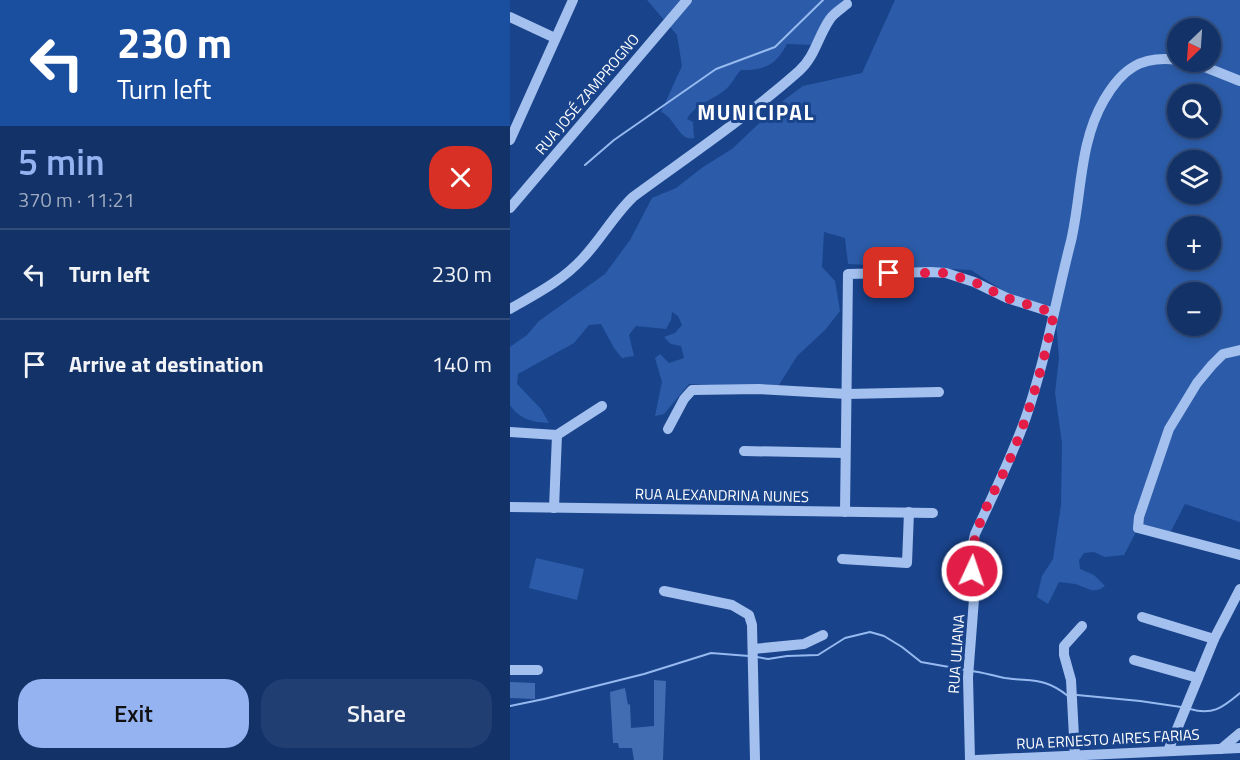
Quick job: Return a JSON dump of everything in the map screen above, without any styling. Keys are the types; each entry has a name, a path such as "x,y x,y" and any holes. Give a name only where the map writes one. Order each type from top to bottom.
{"street":[{"path":"510,140 573,0"},
{"name":"RUA JOSÉ ZAMPROGNO","path":"510,208 647,44 687,0"},
{"path":"510,309 567,274 633,197 720,136 800,71 813,53 828,22 847,4"},
{"path":"510,17 555,38"},
{"name":"RUA ULIANA","path":"970,760 968,672 974,599 970,556 975,534 1010,459 1026,417 1048,340 1074,228 1088,141 1101,105 1132,66 1152,59 1167,60"},
{"path":"1218,72 1240,81"},
{"path":"845,512 848,274 946,273 974,282 1007,298 1054,313"},
{"path":"1240,350 1223,354 1212,365 1197,382 1169,429 1138,528 1240,555"},
{"path":"668,429 692,390 759,389 847,394 939,392"},
{"path":"510,432 557,435 602,406"},
{"path":"554,508 557,435"},
{"path":"744,451 845,453"},
{"name":"RUA ALEXANDRINA NUNES","path":"510,507 933,513"},
{"path":"842,559 907,563 909,512"},
{"path":"1168,751 1214,639 1240,589"},
{"path":"664,591 732,604 746,612 751,620 755,760"},
{"path":"1142,617 1214,639"},
{"path":"1076,756 1071,680 1064,655 1064,646 1082,626"},
{"path":"753,654 804,644 823,635"},
{"path":"1134,660 1198,678"},
{"path":"510,670 538,670"},
{"path":"1221,749 1240,733"},
{"name":"RUA ERNESTO AIRES FARIAS","path":"976,760 1240,748"}],"shaded area":[{"path":"647,0 844,0 815,45 787,44 774,62 763,68 741,70 726,89 690,114 687,119 693,122 694,138 689,138 684,136 661,112 682,66 677,35"},
{"path":"895,0 1240,0 1240,522 1185,504 1170,533 1136,532 1124,555 1105,557 1094,552 1084,553 1079,560 1080,569 1094,575 1105,586 1092,590 1076,584 1059,582 1048,604 1037,597 1042,576 1053,559 1061,505 1062,443 1055,393 1059,358 1056,322 1049,313 1027,306 971,270 848,264 845,238 824,232 822,267 835,281 840,311 825,330 797,356 777,388 689,384 664,414 655,416 662,382 655,358 660,354 669,363 684,358 681,346 671,344 664,337 675,333 682,325 678,316 672,312 666,329 636,326 629,335 634,356 622,358 601,324 589,325 574,343 518,374 517,384 541,409 549,423 527,419 518,414 510,405 510,347 527,335 539,321 605,274 630,240 652,198 676,188 703,167 732,149 784,100 803,86 862,73"},
{"path":"536,558 584,569 577,600 529,588"}],"building":[{"path":"654,680 666,681 663,760 634,760 632,748 619,748 618,743 613,743 610,692 625,688 628,705 630,704 631,728 654,726"},
{"path":"510,682 535,683 535,699 510,698"}],"waterway":[{"path":"585,165 614,140 716,69 775,47 823,0"},
{"path":"757,657 768,659 818,655 845,638 870,632 884,636 921,662 966,670"},
{"path":"510,706 644,674 711,653 749,656"},
{"path":"971,671 1045,683 1068,696"},
{"path":"1190,709 1211,711 1240,693"},
{"path":"1077,695 1181,707"}],"district":[{"name":"MUNICIPAL","path":"756,112"}],"route":[{"path":"889,273 946,273 974,282 1007,298 1054,313 1026,417 1010,459 975,534 970,556 972,571"}]}
